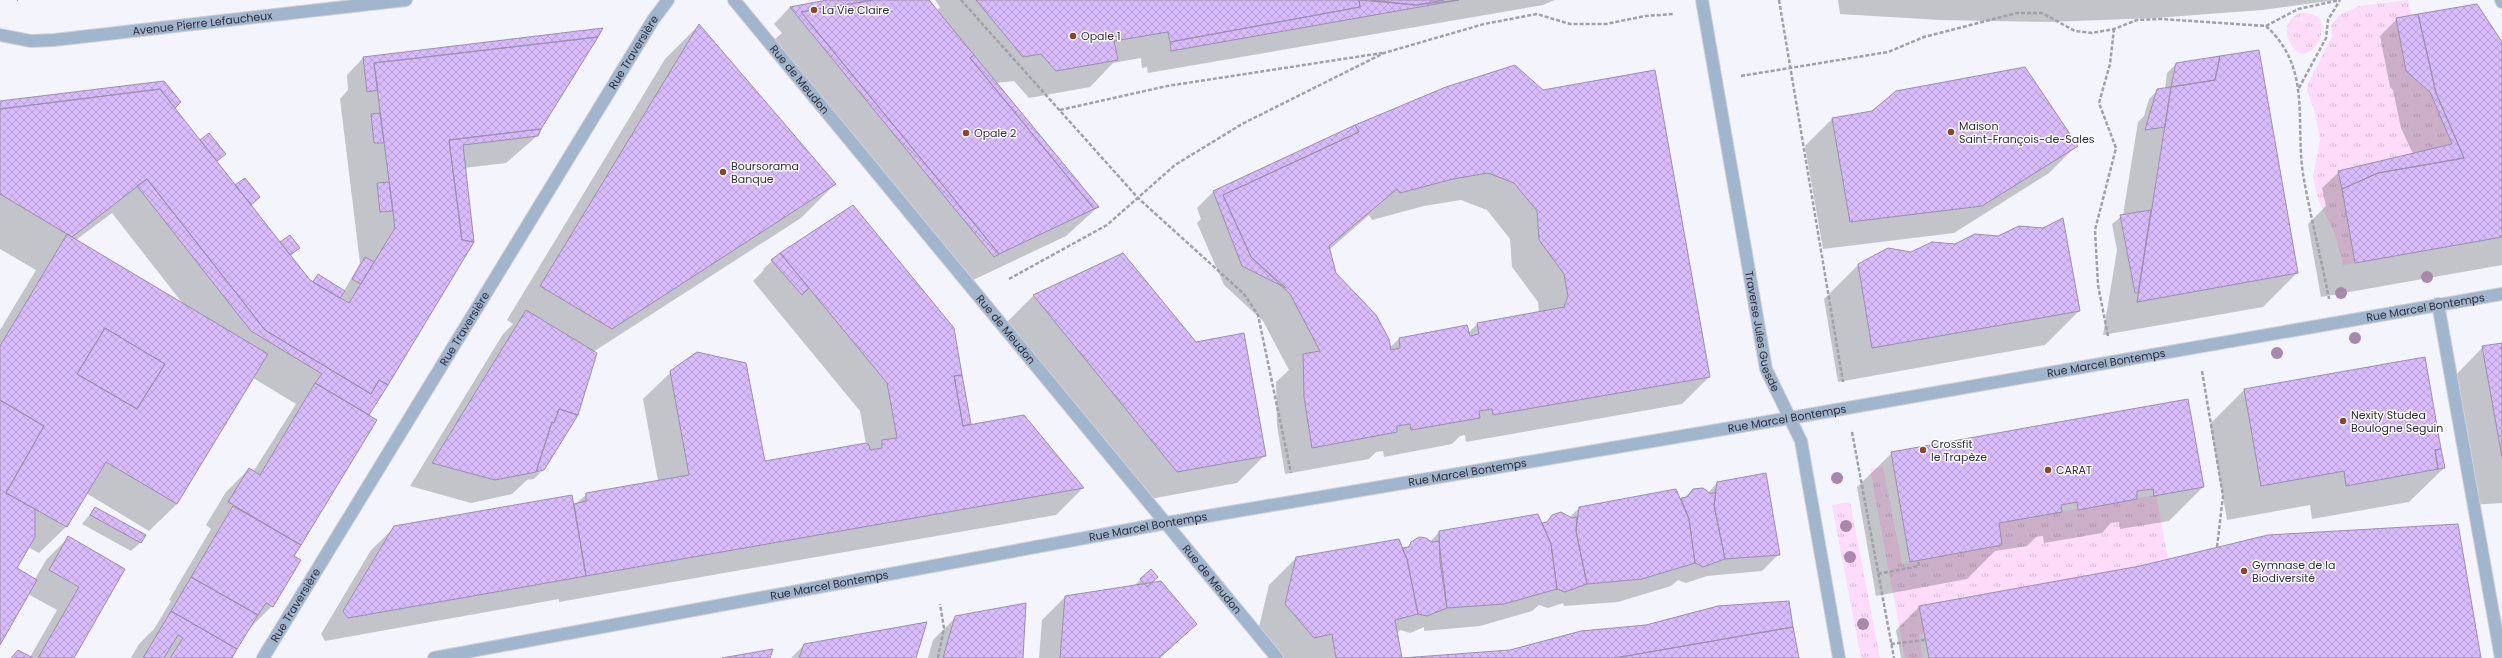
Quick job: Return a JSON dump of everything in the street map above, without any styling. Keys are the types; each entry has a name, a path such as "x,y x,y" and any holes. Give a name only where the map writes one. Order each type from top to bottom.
{"street":[{"name":"Avenue Pierre Lefaucheux","path":"0,35 31,41 54,40 406,0"},
{"name":"Rue Traversière","path":"263,658 653,20 668,0"},
{"name":"Rue de Meudon","path":"734,0 1277,658"},
{"name":"Traverse Jules Guesde","path":"1702,0 1766,369 1801,441 1839,658"},
{"name":"Rue Marcel Bontemps","path":"434,658 1166,523 1790,418 2112,360 2198,347 2502,294"},
{"path":"2438,304 2501,658"}],"path":[{"path":"961,0 1138,198 1244,294 1258,315 1292,473"},
{"path":"1778,0 1844,387"},
{"path":"1735,77 1888,52 1924,37 2017,13 2042,12 2075,31 2092,32 2114,29 2136,20 2161,19 2266,26 2298,9 2341,0"},
{"path":"2299,88 2326,38 2328,20 2341,0"},
{"path":"1060,110 1167,86 1384,53 1484,24 1537,14 1570,24 1606,24 1645,16 1674,14"},
{"path":"2266,26 2278,37 2299,88 2303,173 2334,323"},
{"path":"2112,360 2098,285 2095,230 2116,148 2099,104 2110,64 2114,29"},
{"path":"1009,279 1106,224 1175,165 1242,124 1384,53"},
{"path":"2198,347 2223,496 2216,547"},
{"path":"1851,428 1894,658"},
{"path":"1878,574 1919,566 1918,560"},
{"path":"938,658 944,628 940,604"},
{"path":"1891,644 1925,640"}],"green space":[{"path":"2408,0 2430,92 2452,144 2339,171 2355,263 2343,265 2335,234 2318,199 2313,177 2320,140 2315,113 2307,90 2309,81 2332,37 2331,26 2339,15 2359,6"},
{"path":"2299,13 2313,14 2320,20 2322,28 2320,38 2315,46 2308,52 2301,54 2294,49 2287,34 2290,21"},
{"path":"1883,467 1902,564 2002,545 1999,523 2156,495 2168,559 2140,566 1919,606 1924,633 1919,634 1923,658 1905,658 1870,469"},
{"path":"1850,502 1880,658 1861,658 1832,505"}],"building":[{"path":"827,0 873,0 801,12 999,254 994,257 790,7"},
{"name":"Opale 2","path":"873,0 929,0 974,55 970,58 1094,209 999,254 801,12"},
{"name":"Opale 1","path":"976,0 1359,0 1360,7 1170,42 1168,32 1114,41 1118,60 1056,71 1041,54 1023,57"},
{"path":"1359,0 1416,5 1459,0 1171,51 1170,42 1360,7"},
{"path":"1371,0 1444,0 1416,5"},
{"path":"2477,4 2502,42 2502,237 2355,263 2342,189 2378,173 2464,158 2436,93 2418,14"},
{"path":"2418,14 2436,93 2464,158 2378,173 2342,189 2338,171 2452,144 2430,92 2406,71 2396,18"},
{"path":"699,24 836,184 612,329 540,286"},
{"path":"603,28 598,37 374,63 378,90 367,92 363,57"},
{"path":"598,37 541,129 449,140 462,240 474,242 388,385 379,380 371,394 265,330 147,179 72,237 0,194 0,109 160,89 310,280 349,303 395,228 374,63"},
{"path":"2259,50 2298,273 2137,302 2171,87 2215,80 2220,56"},
{"path":"974,55 1099,207 1094,209 970,58"},
{"path":"2220,56 2215,80 2171,87 2176,63"},
{"path":"1515,65 1543,90 1655,70 1710,377 1493,415 1492,409 1479,411 1480,418 1411,430 1410,424 1397,426 1397,432 1312,448 1304,397 1303,354 1320,351 1290,294 1251,257 1223,195 1359,132 1355,125 1446,87","holes":["1488,173 1514,183 1537,211 1539,240 1564,274 1568,296 1564,307 1477,323 1479,334 1470,336 1467,325 1399,338 1400,348 1391,350 1389,339 1376,315 1336,273 1329,246 1397,189 1400,193 1453,179"]},
{"name":"Maison Saint-François-de-Sales","path":"2025,67 2078,146 1982,206 1850,222 1832,118 1872,111 1896,91"},
{"path":"164,81 181,102 175,108 160,89 0,109 0,101"},
{"path":"2171,87 2165,127 2145,130 2157,89"},
{"path":"380,113 384,143 374,143 371,114"},
{"path":"1355,125 1359,132 1223,195 1251,257 1286,288 1242,266 1213,191"},
{"path":"541,129 538,136 463,145 474,242 462,240 449,140"},
{"path":"209,133 226,154 217,161 200,140"},
{"path":"245,178 260,197 251,205 235,185"},
{"path":"147,179 265,330 371,394 379,380 388,385 369,415 315,383 322,374 251,331 137,186"},
{"path":"389,182 393,211 380,212 377,183"},
{"path":"853,205 954,328 962,375 954,376 963,426 1024,415 1084,488 586,576 574,504 586,501 586,493 689,475 670,371 697,352 746,363 765,461 866,443 869,445 870,450 882,448 882,440 897,438 887,383 780,253"},
{"path":"2151,210 2138,293 2135,293 2120,215"},
{"path":"2063,218 2080,311 1872,348 1858,264 1888,248 1911,252 1932,242 1955,244 1975,234 1998,236 2019,226 2043,228"},
{"path":"67,234 268,354 177,504 106,462 67,527 6,493 44,426 0,400 0,346","holes":["105,328 165,364 137,409 77,374"]},
{"path":"290,235 300,248 290,255 280,242"},
{"path":"780,253 809,288 802,295 771,260"},
{"path":"1123,253 1196,342 1244,333 1266,456 1177,472 1033,295"},
{"path":"365,257 374,262 361,284 352,279"},
{"path":"318,274 345,291 340,298 313,282"},
{"path":"526,310 597,353 578,415 559,409 554,423 552,422 536,472 495,480 432,463"},
{"path":"105,328 165,364 137,409 77,374"},
{"path":"2502,343 2502,457 2482,346"},
{"name":"Nexity Studea Boulogne Seguin","path":"2425,357 2441,449 2435,450 2438,469 2346,486 2344,471 2261,486 2244,389"},
{"path":"962,375 971,424 963,426 954,376"},
{"path":"315,383 377,420 301,545 228,502 249,468 260,475"},
{"name":"CARAT","path":"2188,399 2204,487 2154,496 2153,489 2137,491 2137,499 2078,510 2077,502 2061,505 2062,512 1999,523 2002,545 1910,562 1891,452"},
{"path":"0,400 44,426 6,493 35,509 35,537 17,568 37,580 0,645"},
{"path":"559,409 578,415 544,470 536,472 552,422 554,423"},
{"path":"2441,449 2445,468 2438,469 2435,450"},
{"path":"1766,473 1780,555 1725,559 1714,505 1717,482"},
{"path":"1703,488 1711,494 1716,492 1714,505 1725,559 1703,567 1695,563 1689,519 1681,498 1687,497 1693,489"},
{"path":"1676,489 1689,519 1695,563 1642,579 1587,584 1576,531 1579,507"},
{"path":"572,495 586,576 348,618 343,611 394,526"},
{"path":"233,506 301,545 294,556 301,560 273,607 266,603 258,615 191,577"},
{"path":"95,507 146,535 141,543 90,515"},
{"path":"1561,512 1572,518 1577,517 1576,531 1587,584 1565,592 1557,589 1551,544 1542,523 1547,522 1552,515"},
{"path":"1538,514 1551,544 1557,589 1504,604 1447,608 1440,562 1439,531"},
{"path":"2458,524 2481,658 1929,658 1919,606 2140,566 2268,535"},
{"path":"68,536 125,569 74,658 38,658 79,587 49,570"},
{"path":"1419,537 1426,538 1432,542 1439,541 1447,608 1427,616 1418,614 1407,559 1402,548 1409,547 1411,542"},
{"path":"1399,539 1407,559 1418,614 1395,620 1402,658 1336,658 1332,634 1314,638 1285,604 1296,557"},
{"path":"1151,569 1158,577 1147,587 1140,579"},
{"path":"191,577 258,615 237,649 171,611"},
{"path":"1161,581 1197,624 1159,658 1060,658 1065,596"},
{"path":"1789,601 1793,627 1615,658 1402,658 1510,650 1581,631 1646,625 1718,606"},
{"path":"1026,603 1023,658 943,658 955,616"},
{"path":"171,611 237,649 232,658 170,658 183,638 178,635 164,658 143,658"},
{"path":"927,622 916,658 799,658 804,644"},
{"path":"1793,627 1799,658 1615,658"},
{"path":"773,649 770,658 722,658"},
{"path":"18,650 33,658 11,658"}],"place":[{"name":"La Vie Claire","path":"814,10"},
{"name":"Opale 1","path":"1073,36"},
{"name":"Maison Saint-François-de-Sales","path":"1951,132"},
{"name":"Opale 2","path":"966,133"},
{"name":"Boursorama Banque","path":"723,172"},
{"name":"Nexity Studea Boulogne Seguin","path":"2343,421"},
{"name":"Crossfit le Trapèze","path":"1923,450"},
{"name":"CARAT","path":"2048,470"},
{"name":"Gymnase de la Biodiversité","path":"2244,571"}]}
